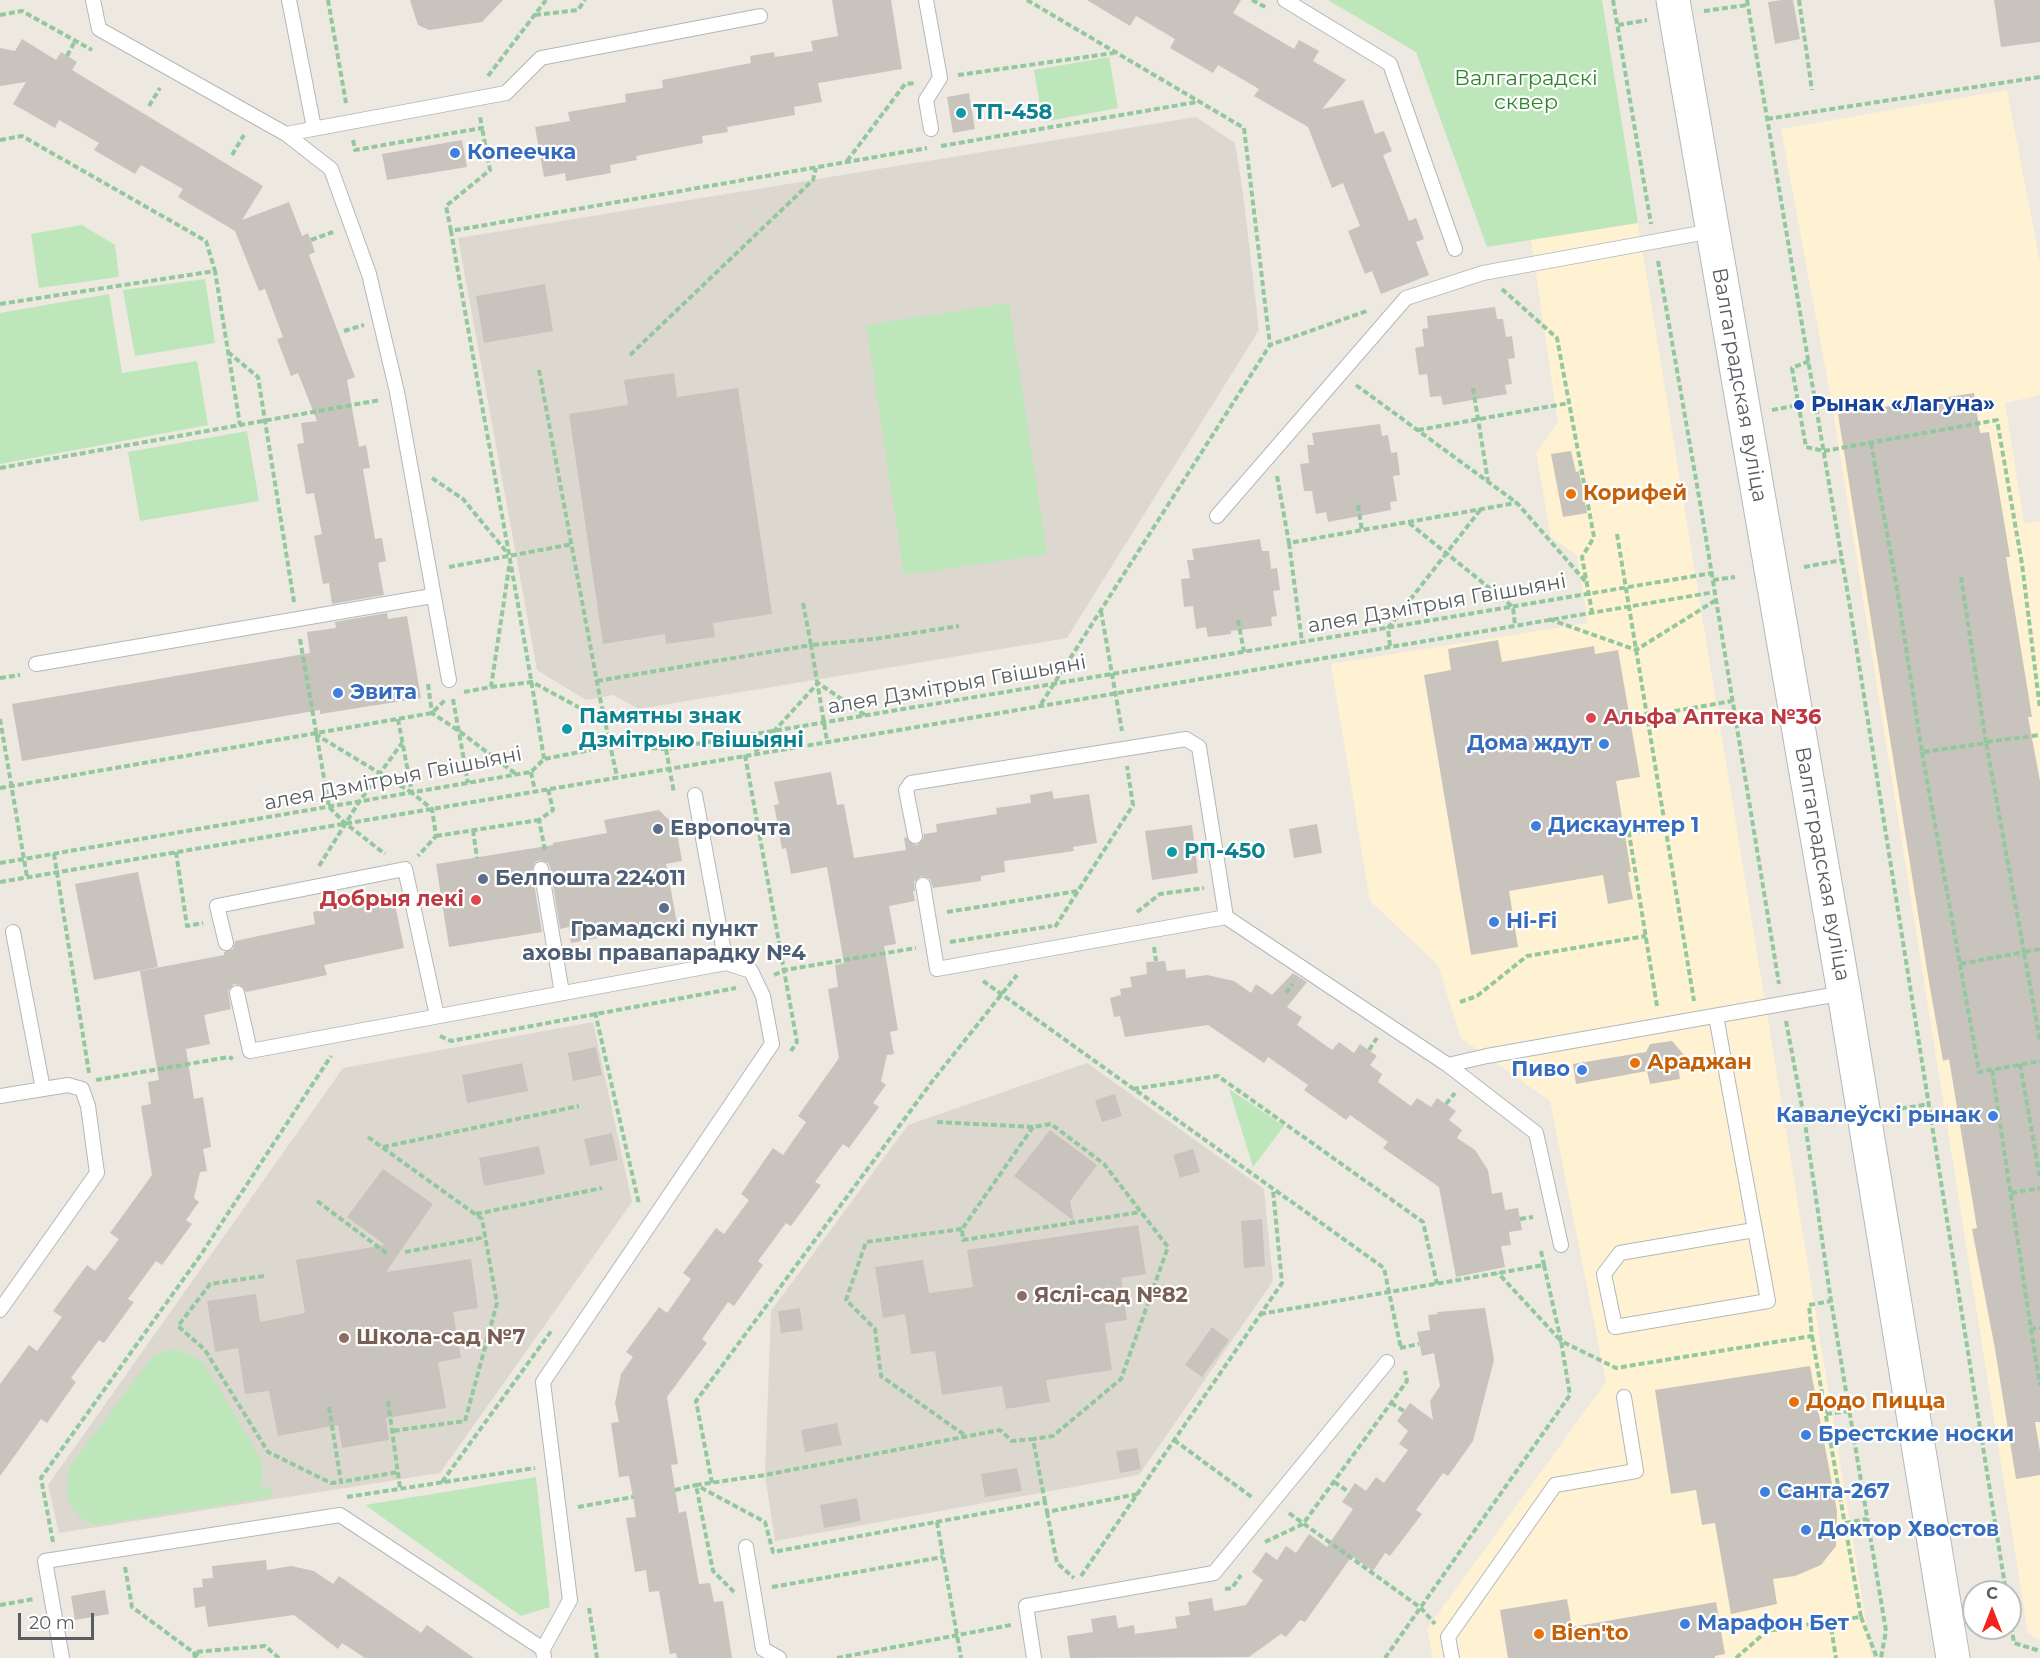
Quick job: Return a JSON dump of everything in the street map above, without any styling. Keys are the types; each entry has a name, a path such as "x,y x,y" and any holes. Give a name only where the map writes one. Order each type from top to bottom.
{"main road":[{"name":"Валгаградская вуліца","path":"1673,0 1844,993 1953,1658"}],"lane":[{"path":"93,0 99,29 286,134 331,169 369,274 397,392 449,681"},
{"path":"289,0 314,128"},
{"path":"926,0 940,78 926,100 931,129"},
{"path":"1285,0 1390,64 1455,249"},
{"path":"286,134 506,93 541,58 760,16"},
{"path":"1217,516 1406,298 1483,273 1712,231"},
{"path":"36,664 432,596"},
{"path":"915,836 906,790 911,783 1186,739 1199,747 1226,917"},
{"path":"695,795 726,963"},
{"path":"225,943 217,906 405,869 437,1016"},
{"path":"541,869 561,993"},
{"path":"924,885 937,969 1226,917 1448,1065 1536,1132 1561,1245"},
{"path":"13,933 43,1089"},
{"path":"62,1658 45,1561 340,1515 544,1653 570,1600 543,1382 772,1044 764,996 751,971 726,963 250,1051 237,993"},
{"path":"1448,1065 1487,1056 1844,993"},
{"path":"1716,1016 1768,1301 1615,1327 1604,1274 1620,1253 1754,1230"},
{"path":"0,1096 68,1085 81,1089 88,1106 97,1173 0,1310"},
{"path":"1034,1658 1026,1606 1214,1573 1387,1362"},
{"path":"1452,1658 1448,1637 1555,1485 1636,1471 1624,1397"},
{"path":"746,1547 763,1648 779,1658"}],"path":[{"path":"535,15 578,10 585,0"},
{"path":"1027,0 1244,128 1270,345"},
{"path":"1252,0 1271,11"},
{"path":"1614,0 1805,1123 1831,1301 1886,1632 1879,1658"},
{"path":"1747,0 1842,560 2004,1580"},
{"path":"1799,0 1812,90"},
{"path":"0,15 22,11 94,51"},
{"path":"67,56 75,41"},
{"path":"846,162 905,84 1115,52"},
{"path":"1767,118 2040,77"},
{"path":"149,106 160,88 151,83"},
{"path":"940,146 1197,102"},
{"path":"482,128 490,170 446,206 511,557 544,759"},
{"path":"232,155 244,135 253,140"},
{"path":"0,140 22,136 206,241 215,271 240,426"},
{"path":"451,231 928,148"},
{"path":"630,355 813,180 816,168"},
{"path":"311,240 341,229"},
{"path":"0,304 215,271"},
{"path":"1483,273 1557,338 1594,537 1582,557 1592,612"},
{"path":"1040,705 1270,345 1406,298"},
{"path":"344,331 368,324"},
{"path":"1809,361 1792,368 1806,447 1824,451 1997,420 2022,564 2040,709"},
{"path":"540,370 597,681 617,777"},
{"path":"1340,374 1516,503 1587,583"},
{"path":"1473,388 1488,482"},
{"path":"0,468 384,399"},
{"path":"1417,430 1569,403"},
{"path":"1871,442 1922,752 1979,1072 2040,1061"},
{"path":"1273,452 1289,543 1302,642"},
{"path":"410,462 463,499 511,557 491,687"},
{"path":"1289,543 1516,503"},
{"path":"1358,505 1362,531"},
{"path":"1390,646 1388,628 1481,509"},
{"path":"1409,523 1513,607 1515,625"},
{"path":"1617,534 1698,1019"},
{"path":"428,571 573,544"},
{"path":"1804,567 1842,560"},
{"name":"алея Дзмітрыя Гвішыяні","path":"0,863 531,772 544,759 611,746 666,749 1712,573"},
{"path":"1713,580 1735,577"},
{"path":"1961,577 1986,742 2040,1041"},
{"name":"алея Дзмітрыя Гвішыяні","path":"0,882 1714,591"},
{"path":"1636,650 1716,600"},
{"path":"803,603 827,741"},
{"path":"712,1483 696,1401 934,1079 1056,925 1133,805 1117,692 1101,611"},
{"path":"1548,619 1636,650"},
{"path":"1239,620 1244,652"},
{"path":"597,681 811,645 874,639 959,626"},
{"path":"427,678 432,713 517,774"},
{"path":"462,692 532,682 606,722"},
{"path":"818,683 866,716"},
{"path":"754,753 818,683"},
{"path":"0,788 432,713 452,694 468,783"},
{"path":"1630,719 1732,701"},
{"path":"0,719 27,877"},
{"path":"315,734 412,793"},
{"path":"1922,752 2040,735"},
{"path":"304,889 359,802 402,742"},
{"path":"745,754 797,1042 790,1052"},
{"path":"531,772 535,791"},
{"path":"436,836 539,820"},
{"path":"1660,1026 1629,833 1666,828"},
{"path":"473,830 477,858"},
{"path":"1136,912 1160,894 1221,885"},
{"path":"928,915 1078,891"},
{"path":"431,1032 451,1041 757,984 785,970 1068,923"},
{"path":"1460,1002 1478,996 1527,956 1646,936"},
{"path":"1960,964 2040,949"},
{"path":"960,965 1384,1268 1389,1292 1544,1265"},
{"path":"590,988 640,1208"},
{"path":"1368,1031 1377,1038 1369,1050"},
{"path":"45,1561 53,1545 41,1478 200,1256 337,1047"},
{"path":"81,1089 90,1081 229,1057 240,1063"},
{"path":"2020,1064 2040,1178"},
{"path":"1992,1070 2040,1385"},
{"path":"1133,1089 1218,1076 1423,1222 1437,1284"},
{"path":"1446,1104 1455,1092 1464,1098"},
{"path":"1888,1110 1929,1104"},
{"path":"382,1147 579,1106"},
{"path":"1805,1123 1826,1119"},
{"path":"675,1490 1000,1430 1012,1441 1053,1436 1121,1379 1168,1247 1104,1164 1051,1124 1033,1127 937,1122"},
{"path":"1033,1127 962,1229 963,1240 1142,1212"},
{"path":"368,1137 482,1219 497,1303 465,1421 392,1431"},
{"path":"476,1214 602,1188"},
{"path":"2011,1193 2040,1188"},
{"path":"1033,1439 1057,1563 1078,1581 1281,1283 1273,1189"},
{"path":"317,1201 389,1255"},
{"path":"1531,1206 1535,1227"},
{"path":"1520,1219 1533,1217"},
{"path":"962,1229 866,1242 846,1300 875,1329 881,1376 966,1437"},
{"path":"405,1252 485,1237"},
{"path":"1385,1658 1570,1395 1561,1341 1539,1246"},
{"path":"1498,1273 1561,1341 1616,1368 1812,1336"},
{"path":"264,1276 210,1284 177,1326 205,1350 268,1452 331,1483 398,1472"},
{"path":"1831,1301 1809,1305 1812,1336 1861,1617 1879,1658"},
{"path":"553,1466 442,1482 558,1321"},
{"path":"2031,1329 2040,1328"},
{"path":"1400,1348 1419,1344"},
{"path":"388,1401 400,1488"},
{"path":"1391,1403 1404,1411"},
{"path":"329,1407 341,1482"},
{"path":"1826,1414 1849,1411"},
{"path":"1174,1440 1303,1524 1420,1608 1448,1637"},
{"path":"1334,1482 1349,1492"},
{"path":"696,1485 765,1522 773,1552 1045,1502"},
{"path":"696,1485 713,1571 734,1593"},
{"path":"1047,1512 1138,1494"},
{"path":"578,1518 577,1507 633,1497"},
{"path":"1845,1523 1867,1519"},
{"path":"937,1522 960,1658"},
{"path":"121,1549 132,1607 201,1658"},
{"path":"753,1591 943,1557"},
{"path":"0,1605 35,1599"},
{"path":"588,1605 597,1658"},
{"path":"1736,1658 1767,1631 1861,1617"},
{"path":"1830,1621 1836,1658"},
{"path":"837,1658 1029,1622"},
{"path":"2014,1640 2014,1643 2040,1652"},
{"path":"194,1655 265,1646 279,1658"}],"shaded area":[{"name":"Кавалеўскі рынак","path":"2007,90 2040,263 2040,395 2005,403 2024,523 2040,521 2040,1641 2028,1633 2022,1580 2020,1580 1832,404 1781,129"},
{"path":"1196,117 1235,143 1259,330 1067,638 639,709 613,695 586,700 537,670 458,238"},
{"path":"1638,223 1872,1658 1433,1658 1427,1629 1606,1382 1550,1101 1461,1038 1438,965 1370,901 1331,664 1588,623 1577,555 1551,537 1536,453 1558,423 1531,239"},
{"name":"Школа-сад №7","path":"593,1022 632,1202 440,1473 59,1533 48,1485 343,1068"},
{"name":"Яслі-сад №82","path":"1087,1063 1264,1189 1273,1281 1139,1475 775,1541 765,1475 771,1311 908,1125"}],"green space":[{"name":"Валгаградскі сквер","path":"1328,0 1602,0 1638,223 1487,247 1416,52"},
{"path":"1109,57 1118,108 1043,122 1034,70"},
{"path":"82,225 115,245 119,277 39,288 31,234"},
{"path":"205,279 215,343 135,356 123,290"},
{"path":"109,294 122,373 197,361 208,425 0,464 0,313"},
{"path":"1009,303 1047,554 904,575 866,325"},
{"path":"247,431 259,501 140,521 128,452"},
{"path":"1229,1089 1284,1126 1253,1167"},
{"path":"179,1350 204,1363 261,1459 263,1471 260,1488 271,1486 272,1497 95,1525 85,1520 78,1515 69,1501 67,1484 71,1465 153,1356 166,1351"},
{"path":"536,1477 550,1607 521,1616 365,1505"}],"building":[{"path":"410,0 503,0 482,22 429,30 418,25"},
{"path":"832,0 891,0 902,69 818,83 822,102 794,107 795,115 727,127 728,132 702,136 703,143 636,156 637,160 610,165 611,173 566,181 565,173 544,177 535,127 570,121 568,112 626,102 625,94 663,88 662,80 751,63 750,56 774,52 775,57 813,51 811,41 838,36"},
{"path":"1087,0 1241,0 1233,13 1294,49 1299,40 1319,51 1313,61 1346,80 1322,109 1363,100 1375,134 1384,131 1392,151 1383,155 1409,221 1416,218 1424,239 1416,242 1429,275 1381,294 1372,271 1365,274 1348,231 1360,226 1343,183 1332,188 1308,127 1254,96 1259,89 1218,65 1213,73 1170,48 1175,39 1136,16 1130,26"},
{"path":"1793,0 1800,39 1775,44 1768,2"},
{"path":"1994,0 2040,0 2040,42 2001,47"},
{"path":"22,39 56,60 61,52 77,62 72,70 263,186 242,220 289,202 302,236 308,233 315,252 309,255 355,377 347,380 359,447 366,445 370,468 363,469 375,539 382,538 386,561 378,563 384,595 332,604 329,583 323,584 314,536 322,534 314,493 306,494 297,444 304,443 301,423 317,421 298,373 291,376 277,339 283,337 265,289 259,291 235,231 178,197 183,189 141,165 135,174 94,150 99,143 59,120 55,128 13,104 26,82 0,86 0,48 15,51"},
{"name":"ТП-458","path":"969,93 975,129 953,133 947,97"},
{"path":"462,140 467,167 387,180 382,154"},
{"path":"545,284 553,331 484,343 476,296"},
{"path":"1495,307 1497,319 1503,319 1506,337 1512,336 1515,358 1508,359 1512,384 1505,385 1507,394 1443,405 1441,396 1430,397 1427,374 1419,375 1415,348 1424,346 1422,329 1428,328 1427,316"},
{"path":"674,373 677,397 738,388 772,614 713,623 715,637 666,644 665,634 603,644 569,414 628,405 624,380"},
{"path":"1974,393 1980,433 1989,432 2010,557 2006,557 2032,717 2028,717 2040,781 2040,1422 2035,1422 2040,1451 2040,1475 2016,1479 1995,1349 1972,1229 1977,1228 1949,1059 1943,1061 1928,976 1838,414"},
{"path":"1380,424 1382,436 1388,435 1391,453 1397,452 1400,475 1393,476 1397,501 1390,502 1391,510 1328,522 1326,512 1316,514 1312,491 1304,491 1300,464 1309,463 1307,445 1314,445 1312,433"},
{"name":"Корифей","path":"1571,451 1576,472 1579,471 1587,513 1563,517 1551,454"},
{"path":"1260,539 1262,551 1269,551 1271,569 1277,568 1280,590 1273,591 1277,616 1271,617 1272,626 1231,631 1231,634 1208,637 1206,627 1196,629 1193,606 1184,607 1181,579 1190,578 1187,560 1194,560 1192,549"},
{"path":"387,613 388,619 407,616 421,698 320,714 320,710 22,761 12,704 310,653 307,632 336,628 335,622"},
{"name":"Дискаунтер 1","path":"1498,640 1502,662 1594,646 1595,654 1618,650 1640,777 1616,781 1631,872 1628,872 1633,899 1608,904 1603,875 1509,891 1518,947 1471,955 1424,675 1451,670 1448,649"},
{"path":"831,772 837,805 844,804 854,858 906,850 904,838 906,837 912,844 917,845 923,839 924,834 937,832 936,824 997,814 996,808 1031,803 1030,795 1052,791 1054,799 1089,794 1097,843 1073,847 1074,851 1004,861 1005,872 981,876 981,881 933,888 930,879 921,876 914,882 915,901 889,906 896,944 884,946 898,1030 890,1032 894,1054 887,1055 881,1081 886,1085 873,1103 879,1107 849,1148 843,1144 815,1182 821,1185 791,1226 786,1223 758,1261 763,1265 734,1306 728,1302 702,1339 707,1343 667,1397 678,1464 671,1465 679,1513 686,1511 699,1584 710,1583 714,1602 723,1601 732,1658 677,1658 676,1653 670,1654 659,1591 649,1592 646,1570 635,1572 626,1518 636,1517 633,1497 629,1476 619,1477 611,1423 619,1422 615,1403 621,1374 633,1357 626,1352 659,1307 667,1313 691,1279 683,1273 716,1228 724,1234 749,1200 741,1194 773,1148 783,1155 806,1122 798,1116 839,1058 828,989 838,987 835,965 844,963 827,867 791,874 786,848 782,849 774,805 779,804 774,782"},
{"path":"659,810 676,827 682,861 666,864 677,923 571,943 569,927 560,929 550,867 548,863 540,860 535,862 532,871 542,932 449,947 436,864 553,845 553,843 607,833 604,820"},
{"path":"1317,824 1322,853 1294,858 1289,829"},
{"name":"РП-450","path":"1192,825 1198,873 1152,880 1145,831"},
{"path":"138,872 158,967 94,980 75,884"},
{"path":"393,895 404,948 324,965 327,975 246,992 240,985 234,984 228,991 231,1009 204,1015 210,1044 186,1049 194,1099 203,1097 211,1147 203,1149 207,1171 200,1172 194,1198 199,1202 186,1220 192,1224 162,1265 156,1261 128,1299 134,1302 104,1343 99,1340 71,1378 76,1382 47,1423 41,1419 0,1476 0,1384 29,1345 37,1351 62,1317 53,1311 87,1265 95,1271 119,1239 110,1233 152,1175 141,1106 151,1104 148,1082 159,1080 140,971 224,955 224,952 233,949 235,941 315,924 313,912"},
{"path":"1165,961 1167,971 1185,969 1186,978 1207,975 1234,981 1251,993 1256,984 1272,995 1293,973 1307,982 1287,1007 1302,1017 1297,1025 1332,1050 1339,1042 1354,1053 1360,1044 1377,1056 1370,1065 1382,1074 1378,1082 1411,1106 1417,1098 1431,1107 1437,1098 1456,1111 1449,1120 1462,1130 1457,1138 1475,1150 1488,1170 1492,1194 1502,1192 1505,1210 1518,1208 1522,1230 1509,1232 1511,1245 1501,1246 1505,1267 1456,1277 1439,1187 1383,1148 1388,1142 1350,1115 1346,1120 1304,1090 1308,1085 1268,1057 1264,1063 1208,1025 1125,1037 1120,1016 1114,1017 1110,998 1121,995 1120,989 1132,987 1130,977 1147,974 1146,962"},
{"path":"1672,1041 1691,1063 1678,1065 1680,1079 1650,1084 1647,1071 1576,1084 1573,1064 1646,1052 1650,1044"},
{"path":"596,1047 602,1075 573,1081 568,1053"},
{"path":"522,1063 528,1091 467,1103 462,1075"},
{"path":"1115,1094 1122,1116 1102,1122 1095,1100"},
{"path":"1050,1130 1097,1165 1070,1201 1074,1221 1014,1176"},
{"path":"612,1133 618,1160 590,1166 584,1139"},
{"path":"539,1146 545,1174 484,1186 479,1158"},
{"path":"1193,1149 1200,1172 1180,1178 1173,1155"},
{"path":"383,1169 433,1204 386,1272 471,1259 478,1308 453,1312 461,1358 438,1362 446,1408 386,1418 389,1440 342,1448 338,1425 278,1436 269,1391 245,1394 238,1348 215,1352 207,1301 256,1294 260,1322 305,1313 296,1260 385,1245 347,1217"},
{"path":"1262,1219 1265,1266 1244,1268 1241,1221"},
{"path":"1138,1225 1146,1274 1121,1278 1127,1320 1105,1323 1112,1370 1046,1380 1050,1402 1006,1409 1002,1386 942,1395 935,1351 911,1354 905,1314 883,1318 875,1267 923,1260 929,1293 973,1287 967,1250"},
{"path":"800,1308 803,1330 781,1333 778,1311"},
{"path":"1485,1308 1494,1360 1473,1441 1448,1476 1443,1473 1416,1510 1422,1514 1390,1556 1385,1553 1373,1571 1352,1556 1305,1622 1300,1620 1286,1637 1281,1634 1249,1657 1070,1658 1067,1636 1093,1632 1091,1619 1116,1615 1118,1628 1134,1625 1135,1634 1177,1628 1175,1617 1190,1615 1188,1602 1212,1598 1214,1611 1246,1605 1263,1580 1252,1572 1266,1552 1277,1560 1286,1546 1296,1553 1309,1534 1327,1547 1353,1509 1342,1502 1355,1483 1366,1491 1376,1477 1384,1483 1408,1450 1399,1444 1408,1431 1397,1421 1410,1403 1433,1420 1430,1401 1440,1386 1434,1353 1422,1356 1417,1332 1430,1330 1428,1315 1438,1314 1437,1312"},
{"path":"1212,1327 1229,1340 1202,1377 1185,1365"},
{"name":"Санта-267","path":"1810,1366 1837,1511 1836,1546 1821,1565 1795,1576 1773,1579 1777,1604 1731,1614 1715,1523 1702,1525 1696,1490 1671,1494 1655,1390"},
{"path":"837,1423 842,1445 805,1452 801,1430"},
{"path":"1137,1448 1141,1469 1120,1473 1116,1451"},
{"path":"1017,1468 1022,1491 985,1497 981,1474"},
{"path":"857,1498 861,1521 824,1528 820,1505"},
{"path":"266,1560 267,1570 291,1566 314,1571 333,1584 339,1576 421,1633 427,1625 474,1658 365,1658 342,1643 338,1649 294,1615 208,1627 205,1606 195,1608 193,1588 203,1587 202,1579 213,1578 212,1566"},
{"path":"105,1590 109,1614 75,1620 71,1596"},
{"path":"1567,1599 1572,1627 1716,1602 1725,1654 1715,1656 1715,1658 1508,1658 1500,1610"}],"place":[{"name":"ТП-458","path":"961,113"},
{"name":"Копеечка","path":"455,153"},
{"name":"Рынак «Лагуна»","path":"1799,405"},
{"name":"Корифей","path":"1571,494"},
{"name":"Эвита","path":"338,693"},
{"name":"Альфа Аптека №36","path":"1591,718"},
{"name":"Памятны знак Дзмітрыю Гвішыяні","path":"567,729"},
{"name":"Дома ждут","path":"1604,744"},
{"name":"Дискаунтер 1","path":"1536,826"},
{"name":"Европочта","path":"658,829"},
{"name":"РП-450","path":"1172,852"},
{"name":"Белпошта 224011","path":"483,879"},
{"name":"Добрыя лекі","path":"476,900"},
{"name":"Грамадскі пункт аховы правапарадку №4","path":"664,908"},
{"name":"Hi-Fi","path":"1494,922"},
{"name":"Араджан","path":"1635,1063"},
{"name":"Пиво","path":"1582,1070"},
{"name":"Кавалеўскі рынак","path":"1993,1116"},
{"name":"Яслі-сад №82","path":"1022,1296"},
{"name":"Школа-сад №7","path":"344,1338"},
{"name":"Додо Пицца","path":"1794,1402"},
{"name":"Брестские носки","path":"1806,1435"},
{"name":"Санта-267","path":"1765,1492"},
{"name":"Доктор Хвостов","path":"1806,1530"},
{"name":"Марафон Бет","path":"1685,1624"},
{"name":"Bien'to","path":"1539,1634"}]}
